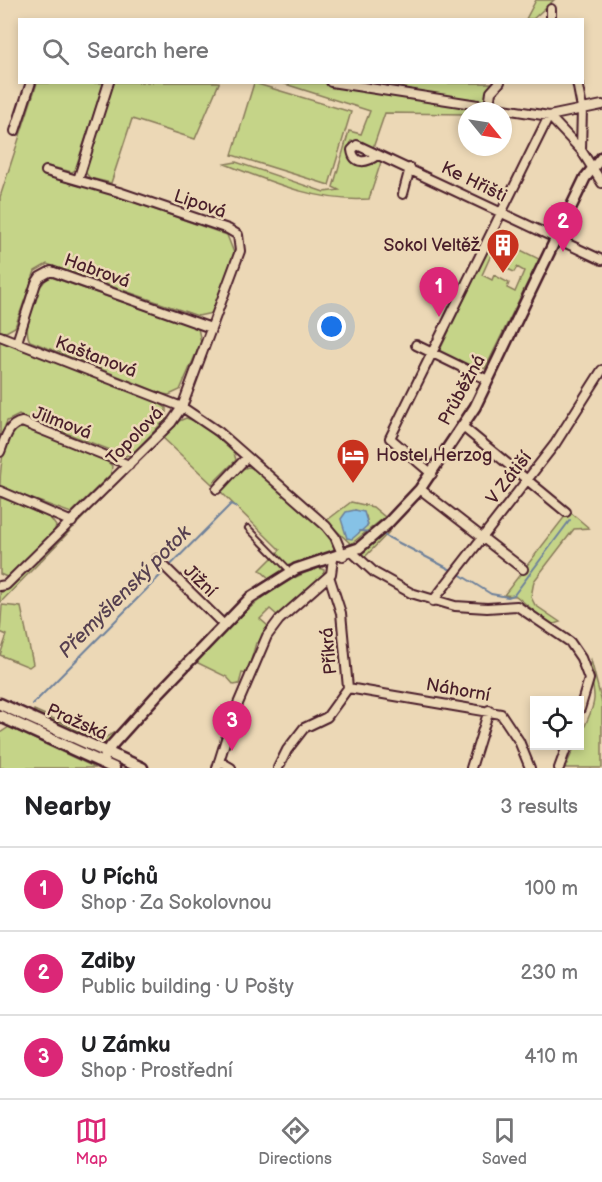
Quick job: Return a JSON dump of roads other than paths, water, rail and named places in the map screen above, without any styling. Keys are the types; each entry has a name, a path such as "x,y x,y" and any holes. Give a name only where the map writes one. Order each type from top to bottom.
{"main road":[{"name":"Pražská","path":"0,704 9,717 21,727 104,758 142,768"},
{"name":"Pražská","path":"9,717 31,719 104,758 114,768"}],"street":[{"path":"551,9 551,18"},
{"path":"15,131 30,84"},
{"path":"78,180 108,84"},
{"path":"344,84 463,102"},
{"path":"490,102 491,92 499,84"},
{"path":"578,84 582,108 581,150"},
{"path":"512,110 549,116 602,105"},
{"path":"549,116 581,150 602,183"},
{"path":"432,474 390,438 434,354 549,116"},
{"name":"Ke Hřišti","path":"377,155 410,168 602,260"},
{"name":"Průběžná","path":"104,758 130,725 223,624 258,592 290,572 347,554 378,533 420,489 463,427 592,166 602,157"},
{"path":"403,194 410,168"},
{"name":"Lipová","path":"46,171 228,229 238,236 240,250 182,407"},
{"name":"Habrová","path":"17,342 36,283 40,277 51,271 211,328"},
{"name":"Kaštanová","path":"0,336 182,407"},
{"path":"416,345 488,380"},
{"name":"V Zátiší","path":"433,600 555,444 602,370"},
{"name":"Topolová","path":"0,586 6,585 72,522 171,423 182,407 195,413 331,531 347,554"},
{"name":"Jilmová","path":"0,452 8,432 16,423 21,422 129,465"},
{"path":"463,427 566,512"},
{"path":"216,489 247,457"},
{"path":"420,489 523,569"},
{"path":"0,491 72,522"},
{"path":"347,554 391,584 433,600 455,606 487,608 517,606 570,642 581,658 589,680 584,696"},
{"name":"Jižní","path":"157,559 223,624"},
{"path":"231,768 218,765 234,713 267,636 279,620 329,576 333,571 333,559"},
{"name":"Příkrá","path":"278,768 286,750 304,728 327,717 348,688 341,613 329,576"},
{"name":"Náhorní","path":"348,688 501,714 509,723 525,752 530,768"},
{"path":"471,768 489,711"},
{"path":"558,768 565,750"}],"lane":[{"path":"248,528 290,572"}],"water":[{"path":"355,510 364,512 368,525 352,539 347,538 341,519 346,512"}],"waterway":[{"name":"Přemyšlenský potok","path":"33,704 231,504 237,507"},
{"name":"Přemyšlenský potok","path":"380,533 459,574 491,594 508,597 514,595 570,520"},
{"name":"Přemyšlenský potok","path":"360,531 374,532"}],"place":[{"name":"Zdiby","path":"563,252"},
{"name":"Sokol Veltěž","path":"503,274"},
{"name":"U Píchů","path":"439,317"},
{"name":"Hostel Herzog","path":"353,484"},
{"name":"U Zámku","path":"232,751"}]}
